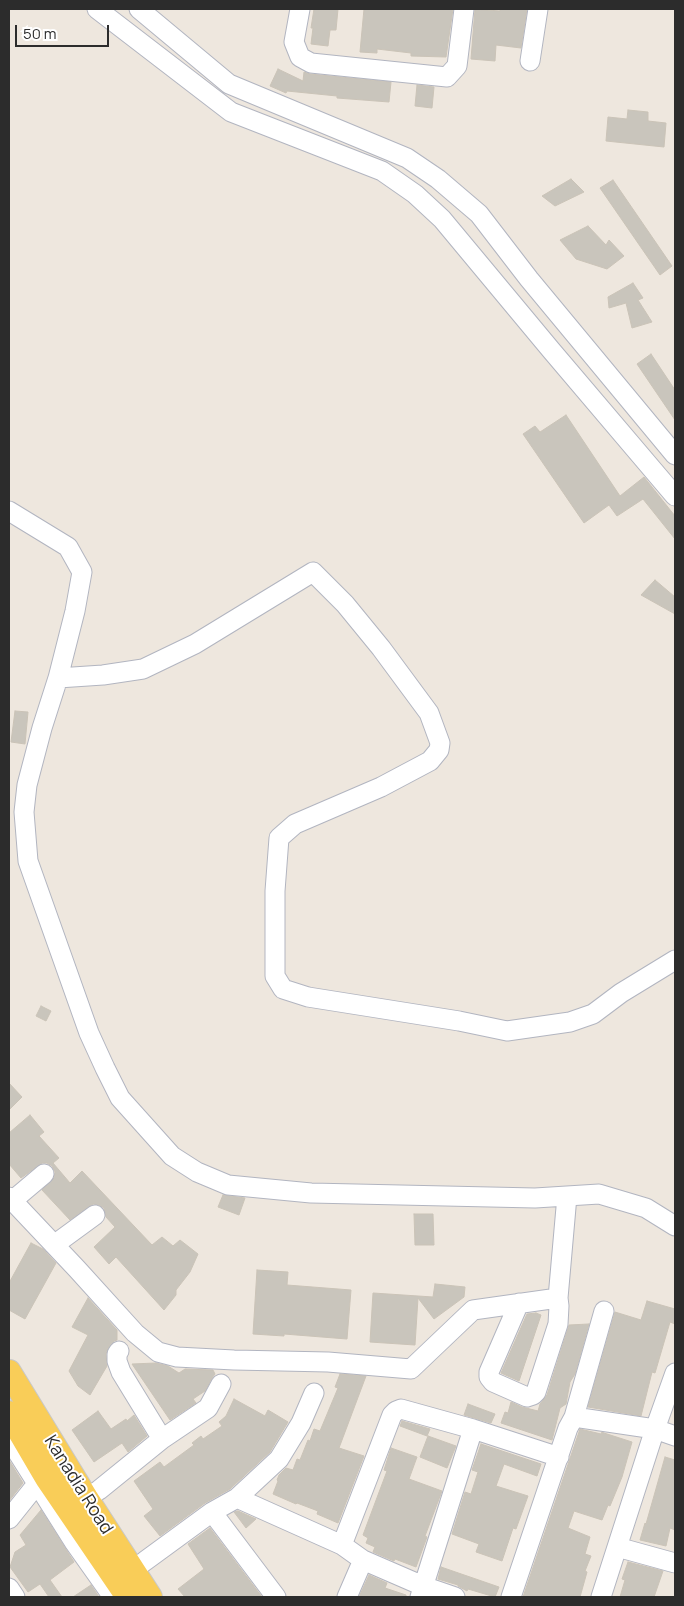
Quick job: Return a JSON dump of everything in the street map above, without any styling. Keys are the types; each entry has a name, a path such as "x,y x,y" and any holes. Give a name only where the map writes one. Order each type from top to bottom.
{"main road":[{"name":"Kanadia Road","path":"9,1372 86,1498 122,1586"},
{"name":"Kanadia Road","path":"9,1415 42,1481 79,1538 122,1586 150,1597"}],"street":[{"path":"97,9 231,112 382,171 415,194 442,219 675,496"},
{"path":"139,9 229,84 407,158 438,179 479,214 529,279 675,454"},
{"path":"300,9 294,42 300,58 311,63 446,77 457,66 464,9"},
{"path":"530,61 538,9"},
{"path":"9,511 68,548 82,572 75,611 58,678 42,728 27,786 24,812 28,862 89,1033 105,1068 120,1098 172,1156 197,1172 228,1185 311,1193 534,1198 599,1194 646,1208 675,1226"},
{"path":"58,678 103,675 143,669 195,644 314,572 345,604 381,648 424,706 429,713 440,743 439,750 430,761 381,787 295,824 279,838 275,891 275,976 283,989 308,997 450,1019 507,1031 570,1022 593,1014 675,960"},
{"path":"44,1174 10,1199 135,1333 158,1352 177,1356 234,1360 328,1362 411,1370 473,1310 558,1298"},
{"path":"519,1303 489,1372 489,1377 493,1382 527,1397 536,1392 558,1324 558,1298 567,1196"},
{"path":"54,1245 95,1215"},
{"path":"511,1597 568,1428 574,1417 604,1311"},
{"path":"119,1351 117,1361 121,1372 162,1438"},
{"path":"601,1597 675,1373"},
{"path":"86,1498 99,1490 162,1438 208,1408 221,1384"},
{"path":"122,1586 144,1561 212,1512 237,1498 279,1459 301,1423 314,1393"},
{"path":"342,1545 392,1415 401,1409 473,1429 559,1457"},
{"path":"574,1417 655,1429 675,1436"},
{"path":"421,1592 473,1429"},
{"path":"9,1440 42,1481 9,1519"},
{"path":"237,1498 342,1545 363,1560 421,1592 455,1597"},
{"path":"212,1512 276,1597"},
{"path":"617,1547 675,1563"},
{"path":"347,1597 363,1560"},
{"path":"9,1588 16,1597"}],"building":[{"path":"314,9 338,9 336,30 330,30 328,46 311,44"},
{"path":"364,9 453,9 446,57 411,56 411,53 377,49 377,53 360,52"},
{"path":"475,9 500,11 500,9 527,9 521,48 496,45 495,61 471,59"},
{"path":"278,69 303,81 304,72 391,82 389,102 337,98 337,96 287,91 286,93 270,86"},
{"path":"417,85 434,87 432,108 415,106"},
{"path":"628,110 648,112 648,121 666,123 664,147 606,141 608,117 627,119"},
{"path":"571,179 584,192 555,206 542,196"},
{"path":"613,180 672,266 660,275 600,188"},
{"path":"588,226 606,245 609,240 624,256 607,269 576,259 560,240"},
{"path":"633,283 643,298 638,300 652,322 632,328 626,303 609,308 608,297"},
{"path":"651,354 675,390 675,420 637,364"},
{"path":"566,415 620,496 644,477 675,516 675,539 643,499 617,516 609,505 584,523 523,434 535,426 540,432"},
{"path":"655,580 675,597 675,614 641,595"},
{"path":"15,711 28,712 25,744 11,742"},
{"path":"41,1006 51,1011 46,1021 36,1016"},
{"path":"9,1083 22,1097 9,1110"},
{"path":"30,1115 44,1132 39,1136 59,1158 53,1163 70,1183 82,1171 152,1245 162,1237 173,1246 180,1240 198,1254 190,1272 164,1310 116,1257 109,1264 94,1247 115,1227 106,1217 104,1208 93,1204 70,1220 42,1190 54,1178 55,1172 52,1166 42,1163 21,1178 9,1164 9,1133"},
{"path":"223,1195 245,1198 239,1215 218,1207"},
{"path":"414,1214 433,1214 434,1245 415,1245"},
{"path":"31,1243 43,1249 56,1263 25,1319 9,1310 9,1283"},
{"path":"257,1270 288,1272 287,1285 351,1290 347,1339 284,1334 284,1336 253,1334"},
{"path":"435,1284 465,1287 464,1297 434,1319 418,1298 415,1345 370,1342 373,1293 433,1297"},
{"path":"88,1298 117,1330 117,1340 108,1348 106,1354 107,1366 90,1395 78,1386 69,1371 88,1335 72,1327"},
{"path":"647,1301 675,1309 675,1324 670,1322 655,1373 652,1372 641,1416 588,1407 615,1312 641,1320"},
{"path":"536,1313 541,1315 519,1381 501,1373 527,1314"},
{"path":"589,1324 575,1374 570,1382 566,1404 560,1408 552,1440 501,1423 505,1412 508,1413 511,1402 538,1411 540,1404 547,1395 569,1325"},
{"path":"156,1363 168,1366 179,1373 185,1369 213,1370 215,1374 205,1391 193,1399 196,1403 170,1420 132,1364"},
{"path":"340,1374 366,1376 339,1448 364,1456 338,1523 317,1514 318,1511 273,1494 279,1475 286,1468 293,1470 297,1459 300,1460 308,1440 310,1441 314,1429 320,1431 338,1388 335,1387"},
{"path":"234,1399 265,1416 268,1410 288,1422 270,1452 230,1489 205,1503 160,1536 144,1516 153,1509 134,1481 160,1462 164,1467 194,1445 192,1443 201,1436 203,1439 222,1426 219,1422 226,1416"},
{"path":"468,1404 495,1414 491,1423 464,1415"},
{"path":"98,1411 111,1429 134,1415 147,1436 128,1452 122,1443 94,1462 72,1430"},
{"path":"402,1421 430,1429 427,1436 400,1426"},
{"path":"580,1429 601,1434 602,1432 632,1442 622,1477 602,1520 574,1511 568,1528 590,1537 585,1554 591,1556 585,1571 587,1572 580,1597 523,1597"},
{"path":"428,1436 456,1446 447,1468 420,1457"},
{"path":"481,1444 541,1464 537,1476 504,1464 496,1486 528,1496 516,1529 513,1528 502,1561 476,1552 479,1544 452,1534 465,1492 471,1494 478,1472 472,1470"},
{"path":"391,1448 417,1457 409,1479 442,1491 425,1536 427,1537 416,1567 395,1559 394,1561 373,1552 375,1547 366,1543 368,1538 363,1535 387,1471 384,1470"},
{"path":"665,1457 675,1460 675,1530 670,1528 666,1546 640,1540"},
{"path":"9,1460 23,1483 9,1501"},
{"path":"41,1510 74,1562 50,1580 62,1597 49,1597 40,1584 28,1592 10,1567 15,1552 26,1545 20,1535"},
{"path":"238,1511 256,1519 246,1528 234,1512"},
{"path":"210,1528 262,1597 185,1597 178,1589 204,1569 188,1544"},
{"path":"628,1562 663,1571 654,1597 620,1597 625,1580 622,1579"},
{"path":"441,1567 499,1587 495,1597 468,1589 467,1591 458,1585 438,1579"},
{"path":"369,1575 387,1583 385,1588 406,1595 406,1597 359,1597"},
{"path":"91,1585 99,1597 73,1597"}]}
